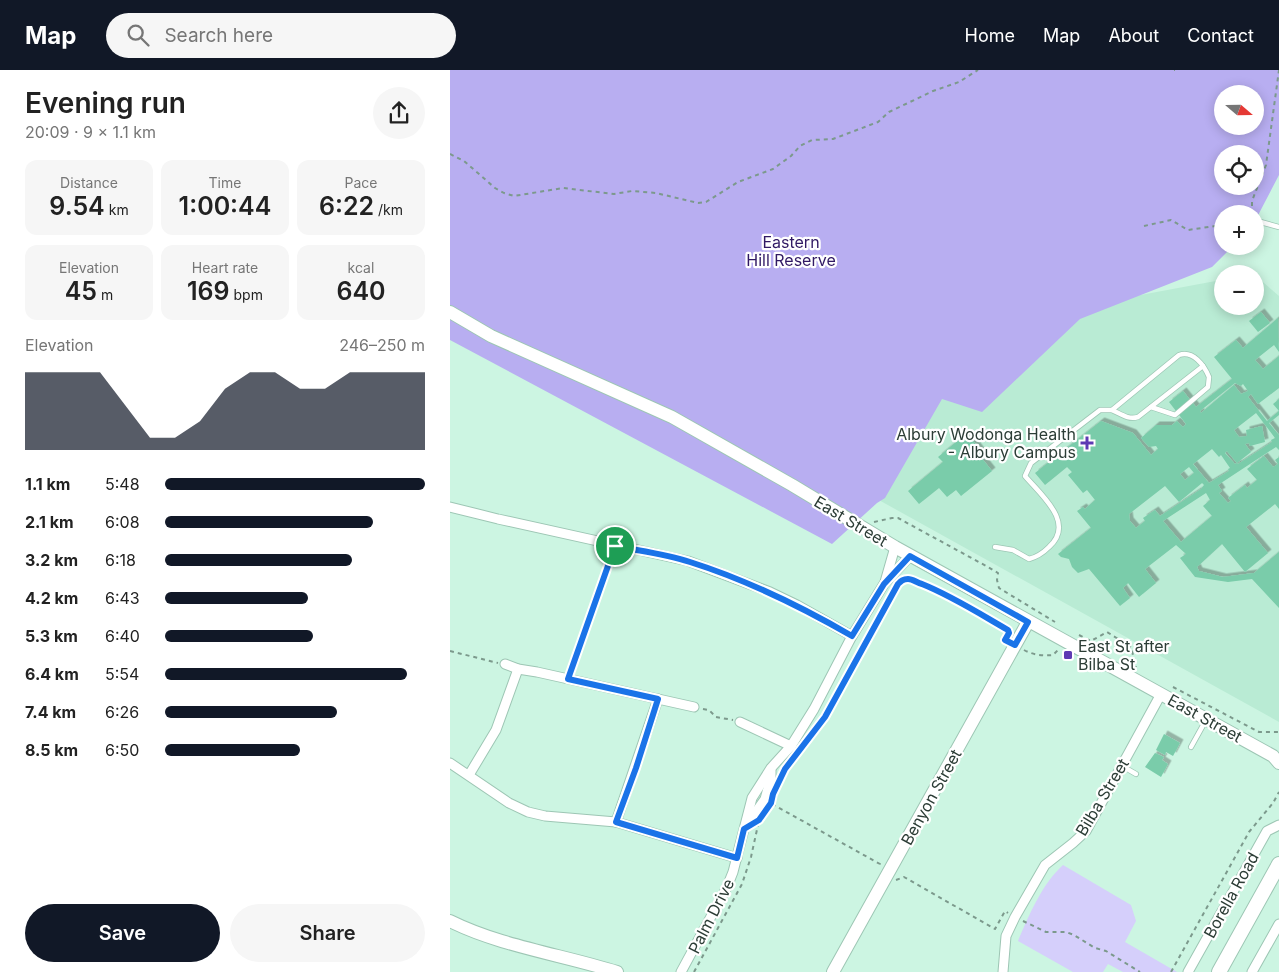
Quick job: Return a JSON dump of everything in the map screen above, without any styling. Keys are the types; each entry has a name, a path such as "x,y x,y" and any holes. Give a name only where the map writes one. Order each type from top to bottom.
{"main road":[{"name":"East Street","path":"450,312 491,336 672,416 910,556 1028,622 1166,690 1206,719 1277,759"},
{"name":"Benyon Street","path":"834,972 1028,622"},
{"name":"Borella Road","path":"1219,972 1279,864"},
{"path":"450,921 581,967 617,972"}],"street":[{"path":"450,507 615,546 688,561 730,576 797,605 852,636"},
{"name":"Palm Drive","path":"884,584 895,547"},
{"name":"Palm Drive","path":"681,972 727,887 737,858 752,798 771,768 793,750 852,636 884,584 910,556"},
{"path":"505,664 518,669 694,707"},
{"path":"469,775 496,730 518,669"},
{"name":"Bilba Street","path":"1003,972 1006,936 1045,865 1086,831 1121,766 1166,690"},
{"path":"616,822 658,699"},
{"path":"740,722 793,750"},
{"path":"450,763 509,803 528,812 545,816 616,822 737,858"},
{"name":"Borella Road","path":"1188,972 1267,831 1279,825"},
{"path":"1252,972 1279,924"}],"lane":[{"path":"1264,223 1279,227"},
{"path":"1112,410 1183,353 1193,356 1203,366 1209,377 1208,387 1176,415 1150,407"},
{"path":"995,547 1013,550 1029,559 1042,553 1054,543 1060,534 1056,513 1025,476 1031,463 1100,410 1112,410 1126,418 1138,417 1203,366"},
{"path":"1191,747 1206,719"},
{"path":"1121,766 1136,774"}],"path":[{"path":"450,154 464,161 500,191 514,196 563,188 614,194 632,191 656,193 698,203 706,202 738,182 773,169 791,156 800,146 812,140 833,139 878,122 890,112 933,91 959,82 978,70"},
{"path":"1252,205 1266,165 1279,70"},
{"path":"1144,226 1171,220 1188,230 1214,226"},
{"path":"869,521 898,518 998,573 996,580 999,588 1061,626"},
{"path":"568,679 615,546"},
{"path":"800,748 825,717 898,584 905,579 931,586 1008,630 1009,633"},
{"path":"1076,634 1091,641 1107,632 1121,639 1131,647 1136,668"},
{"path":"1015,645 1034,655 1053,655 1058,650"},
{"path":"450,651 505,664"},
{"path":"1166,690 1259,732 1279,732"},
{"path":"694,707 709,710 716,717 740,722"},
{"path":"777,784 793,750"},
{"path":"1172,972 1249,832 1273,803 1279,792"},
{"path":"771,803 880,864 878,869"},
{"path":"744,829 759,820"},
{"path":"897,881 904,877 995,929 1005,911"},
{"path":"1025,922 1046,932 1066,932 1074,935 1094,948 1106,951 1140,972"}],"shaded area":[{"name":"Albury Wodonga Health - Albury Campus","path":"1008,238 1119,299 1214,281 1214,315 1264,315 1264,283 1279,296 1279,722 868,494"},
{"path":"1063,865 1131,905 1136,921 1125,942 1177,972 1123,972 1108,964 1103,972 1073,972 1018,941 1042,891"}],"green space":[{"name":"Eastern Hill Reserve","path":"450,70 1279,70 1279,175 1263,205 1214,205 1214,255 1224,255 1212,267 1080,319 982,412 942,399 885,498 832,544 450,340"}],"building":[{"path":"1257,315 1263,315 1270,323 1258,332 1249,321"},
{"path":"1278,318 1279,352 1274,345 1255,360 1263,369 1279,356 1279,388 1258,404 1251,394 1248,397 1267,421 1279,411 1279,415 1269,423 1279,435 1279,450 1276,447 1218,485 1222,491 1219,493 1228,503 1231,501 1228,498 1245,485 1247,488 1257,480 1247,469 1264,456 1273,467 1278,464 1275,460 1279,457 1279,509 1275,504 1246,527 1268,553 1245,572 1222,544 1197,567 1199,571 1223,577 1254,573 1279,552 1279,608 1252,579 1228,582 1195,577 1180,558 1186,554 1176,545 1145,569 1156,583 1139,597 1128,583 1123,588 1130,598 1120,606 1089,569 1078,573 1072,567 1069,559 1058,554 1091,528 1077,511 1083,507 1085,509 1095,500 1087,490 1083,493 1068,475 1072,472 1067,467 1045,485 1035,473 1101,421 1133,433 1151,455 1158,449 1156,446 1149,447 1141,438 1156,425 1172,425 1177,421 1183,427 1186,424 1169,402 1183,391 1196,407 1232,379 1214,357 1236,340 1243,348","holes":["1235,383 1241,386 1243,384 1248,391 1241,394 1234,385 1201,413 1200,411","1256,413 1275,438 1271,440 1272,442 1237,463 1251,452 1245,444 1249,443 1250,446 1265,442 1262,426 1246,430 1247,436 1239,437 1234,430","1212,449 1219,457 1221,455 1230,468 1228,469 1229,471 1209,483 1193,464","1227,451 1237,463 1235,464 1225,453","1189,467 1194,473 1185,480 1180,474","1202,483 1204,485 1201,489 1160,516 1155,510 1143,518 1145,521 1136,528 1130,521 1129,514 1165,486 1179,502","1206,493 1210,500 1203,506 1212,516 1181,542 1163,521"]},
{"path":"1279,399 1279,411 1273,404"},
{"path":"967,433 983,454 980,456 992,471 961,496 956,490 947,497 939,488 919,504 908,491 943,462 938,457"},
{"path":"1164,734 1180,743 1173,756 1166,752 1165,755 1156,750"},
{"path":"1155,753 1164,757 1162,760 1168,764 1161,777 1145,767"}],"place":[{"name":"Albury Wodonga Health - Albury Campus","path":"1087,443"},
{"name":"East St after Bilba St","path":"1068,655"}],"route":[{"path":"615,546 688,561 716,570 797,605 852,636 884,584 910,556 1028,622 1015,645 1005,640 1009,633 1008,630 961,602 937,591 931,586 908,579 901,581 825,717 785,769 773,794 771,803 759,820 744,829 737,858 616,822 658,699 568,679 615,546"}]}
